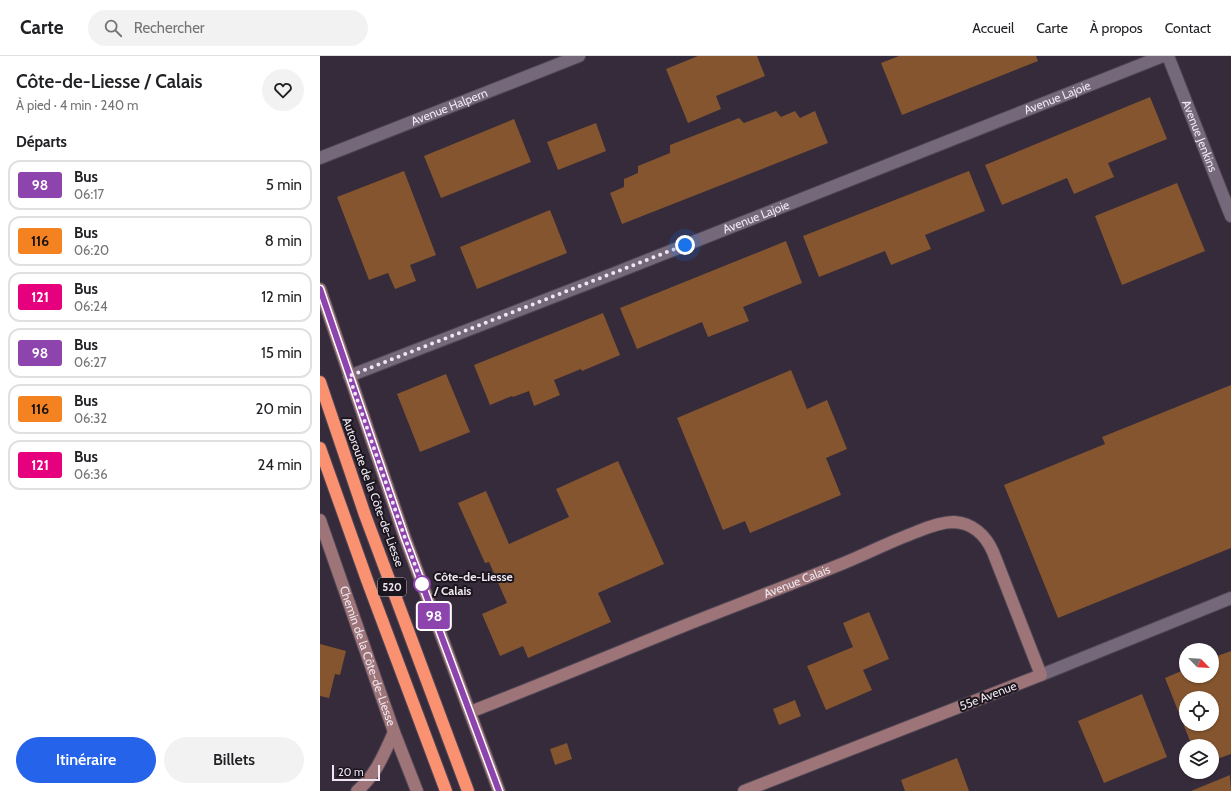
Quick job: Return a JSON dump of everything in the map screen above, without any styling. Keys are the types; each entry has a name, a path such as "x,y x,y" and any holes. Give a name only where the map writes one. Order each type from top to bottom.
{"highway":[{"name":"Autoroute de la Côte-de-Liesse","path":"320,382 366,515 468,791"},
{"name":"520","path":"320,448 367,580 446,791"}],"street":[{"name":"Avenue Halpern","path":"320,158 579,56"},
{"name":"Avenue Lajoie","path":"349,376 615,273 1163,56"},
{"name":"Avenue Jenkins","path":"1168,56 1231,216"},
{"path":"320,289 405,538 499,791"},
{"name":"Chemin de la Côte-de-Liesse","path":"320,520 394,732 417,791"},
{"name":"Avenue Calais","path":"470,712 685,625 845,563 909,535 936,525 954,522 966,524 976,530 989,544 1041,675"},
{"name":"55e Avenue","path":"744,791 1041,675 1231,598"},
{"path":"357,791 371,778 394,732"}],"building":[{"path":"698,56 757,56 765,76 716,96 721,109 688,123 666,69"},
{"path":"899,56 1036,56 1038,61 902,115 881,63"},
{"path":"1150,97 1167,139 1108,163 1114,177 1074,194 1067,178 1002,205 985,165"},
{"path":"776,111 781,117 795,111 800,118 815,111 828,143 622,224 610,193 624,187 624,179 638,173 638,166 670,153 670,145 739,118 744,123"},
{"path":"514,119 531,162 441,198 424,156"},
{"path":"596,123 606,151 558,170 547,142"},
{"path":"404,171 436,255 410,265 416,281 395,289 388,273 369,280 337,197"},
{"path":"969,171 985,211 925,235 931,249 891,265 885,251 819,277 803,236"},
{"path":"1177,183 1205,251 1122,285 1095,216"},
{"path":"550,210 567,253 477,289 460,247"},
{"path":"786,241 802,283 743,307 749,321 708,337 702,322 637,349 620,308"},
{"path":"603,313 620,355 582,371 581,369 554,380 560,395 534,406 529,391 490,405 474,365"},
{"path":"791,370 807,409 827,400 847,449 826,458 841,495 750,533 745,521 723,530 677,418"},
{"path":"446,374 470,432 420,452 397,394"},
{"path":"1231,385 1231,548 1058,618 1004,485 1105,444 1102,437"},
{"path":"618,461 664,564 598,593 611,622 528,658 523,646 500,656 482,614 507,603 489,562 485,563 458,503 486,491 509,544 569,517 556,489"},
{"path":"869,612 889,659 863,670 872,690 826,710 807,666 853,647 843,623"},
{"path":"320,644 346,651 340,675 335,674 329,698 320,696"},
{"path":"1231,651 1231,754 1219,758 1219,739 1189,739 1186,731 1219,731 1219,691 1179,691 1179,713 1165,678 1179,672 1179,683 1219,683 1219,655"},
{"path":"1142,694 1167,757 1104,783 1078,721"},
{"path":"795,700 801,716 779,725 773,709"},
{"path":"567,743 572,759 555,765 550,749"},
{"path":"957,758 969,791 905,791 901,780"},
{"path":"1230,775 1231,791 1191,791"}],"bus line":[{"name":"98","path":"320,289 405,538 499,791"}],"place":[{"name":"Côte-de-Liesse / Calais","path":"422,584"}],"route":[{"path":"422,584 349,376 685,245"}]}
